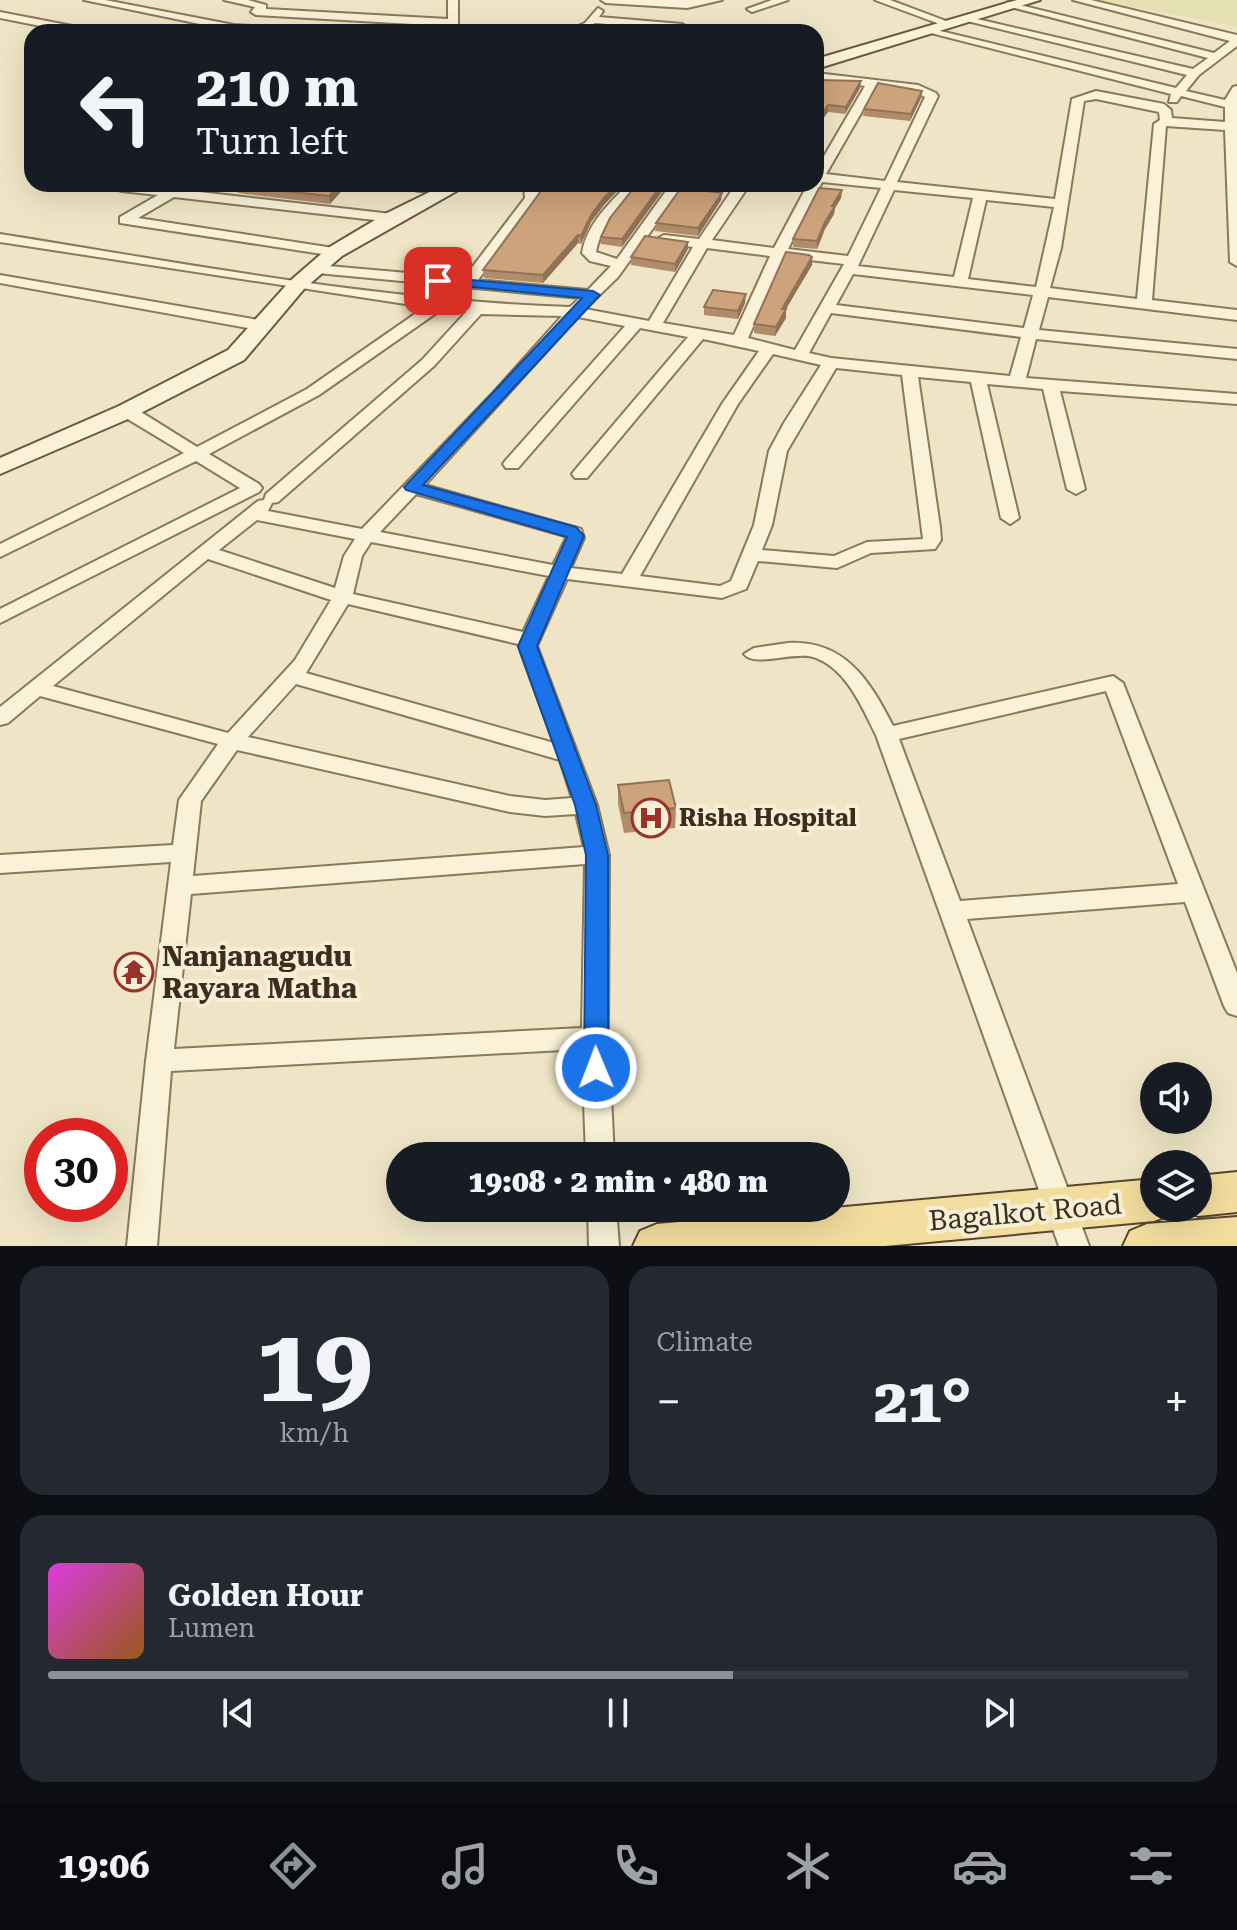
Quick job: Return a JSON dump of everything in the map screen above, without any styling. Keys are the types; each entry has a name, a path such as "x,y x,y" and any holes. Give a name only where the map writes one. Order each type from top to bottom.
{"main road":[{"path":"824,62 1022,2"},
{"path":"0,467 127,411 236,355 297,285 335,252 443,192"},
{"path":"1212,1195 1237,1192"},
{"name":"Bagalkot Road","path":"657,1246 1067,1227 1140,1204"},
{"name":"Bagalkot Road","path":"1147,1246 1237,1238"}],"street":[{"path":"89,0 203,24"},
{"path":"229,0 262,6 239,24"},
{"path":"453,0 453,24"},
{"path":"588,24 605,0 697,9 717,0"},
{"path":"752,9 783,0"},
{"path":"880,0 956,21 1195,73"},
{"path":"904,8 928,0"},
{"path":"1078,0 1223,32 1237,41 1195,73 1160,124 1144,304"},
{"path":"1022,2 1214,56"},
{"path":"256,12 404,24"},
{"path":"0,15 47,24"},
{"path":"593,20 631,24"},
{"path":"928,31 1231,105"},
{"path":"1105,74 1138,60"},
{"path":"800,355 851,265 931,93 824,77"},
{"path":"824,166 871,85"},
{"path":"1237,90 1231,97 1235,127 1237,259"},
{"path":"1017,381 1044,293 1078,99 1096,95 1165,115 1235,127"},
{"path":"824,180 890,184 1060,204"},
{"path":"165,192 392,218"},
{"path":"468,283 532,198 532,192"},
{"path":"620,264 595,258 589,253 590,242 607,215 628,192"},
{"path":"142,1246 159,1061 190,800 232,741 303,664 342,597 353,556 365,537 593,295 620,264 672,192"},
{"path":"653,327 702,244 738,192"},
{"path":"739,341 810,192"},
{"path":"171,193 125,220 335,252"},
{"path":"960,283 981,194"},
{"path":"640,236 960,283 1237,315"},
{"path":"0,238 297,285 477,309 574,312 739,341 831,363 978,379 1237,399"},
{"path":"317,269 593,295"},
{"path":"0,279 264,326"},
{"path":"0,551 313,392 439,304"},
{"path":"826,308 1032,334 1237,354"},
{"path":"0,718 254,514 428,363 477,309"},
{"path":"512,464 635,324"},
{"path":"581,474 699,334"},
{"path":"627,581 730,404 769,348"},
{"path":"254,514 560,572 722,592 739,585 763,525 778,451 792,423 831,363"},
{"path":"751,555 837,562 867,548 928,545 932,540 931,527 909,370"},
{"path":"978,379 1010,518"},
{"path":"1050,385 1076,489"},
{"path":"127,411 272,498"},
{"path":"412,487 574,533 575,538 530,640 528,652 586,805 597,855 595,1038 599,1142"},
{"path":"0,617 253,488"},
{"path":"205,552 342,597 530,640"},
{"path":"754,654 799,649 822,653 842,666 866,695 887,735 1067,1227"},
{"path":"292,676 569,755"},
{"path":"887,735 1113,683 1237,1006"},
{"path":"35,688 232,741 520,806 586,805"},
{"path":"0,864 184,853"},
{"path":"180,886 597,855"},
{"path":"951,911 1193,892"},
{"path":"159,1061 595,1038"},
{"path":"603,1222 604,1246"}],"shaded area":[{"path":"1097,0 1237,0 1237,27"}],"building":[{"path":"824,80 861,81 846,107 828,105 824,111"},
{"path":"878,83 922,91 911,114 864,109"},
{"path":"824,188 842,190 817,241 793,239 817,192 824,192"},
{"path":"292,192 333,192 329,196"},
{"path":"540,192 610,192 591,215 581,236 578,235 543,275 483,270"},
{"path":"631,192 656,192 622,239 601,237 610,218"},
{"path":"678,192 722,193 698,228 656,223"},
{"path":"645,236 688,242 675,264 631,257"},
{"path":"786,252 812,257 782,309 786,309 776,327 754,324"},
{"path":"713,290 746,294 738,311 704,307"},
{"path":"669,780 676,808 624,813 618,785"}],"place":[{"name":"Risha Hospital","path":"651,818"},
{"name":"Nanjanagudu Rayara Matha","path":"134,972"}],"route":[{"path":"438,281 593,295 412,487 570,530 576,536 527,646 586,805 597,855 596,1068"}]}
